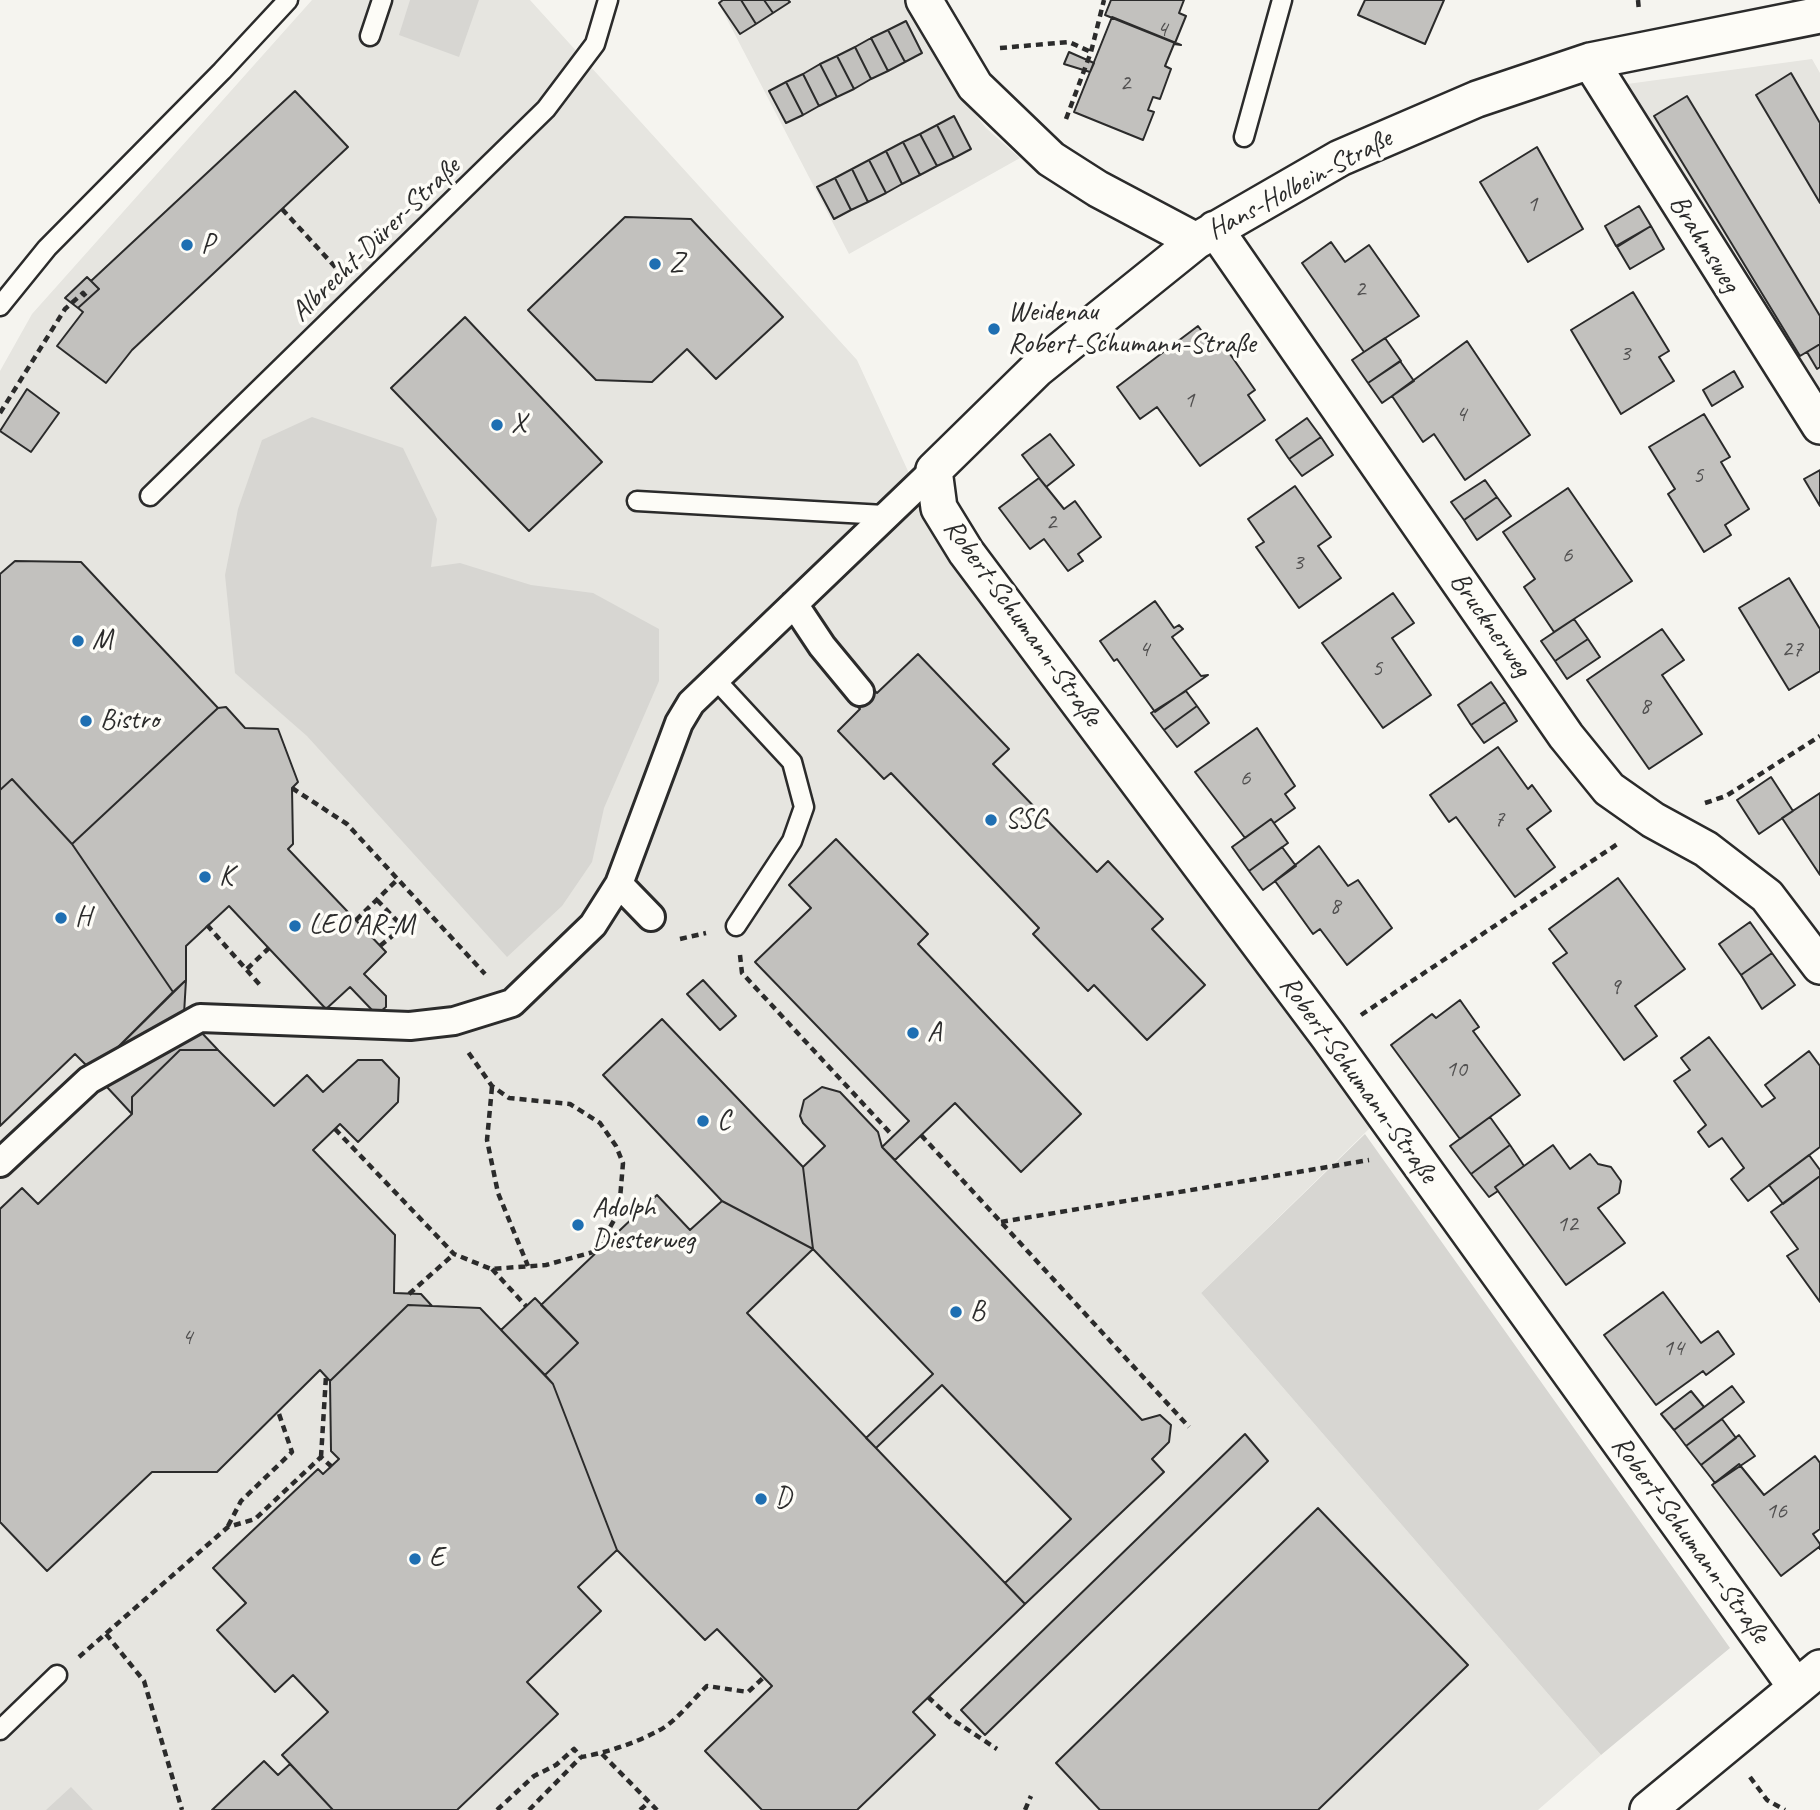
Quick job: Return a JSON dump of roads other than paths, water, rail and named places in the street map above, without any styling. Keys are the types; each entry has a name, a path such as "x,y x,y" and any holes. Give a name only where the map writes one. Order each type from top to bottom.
{"street":[{"path":"924,0 975,86 1051,159 1098,189 1205,235"},
{"name":"Hans-Holbein-Straße","path":"934,470 1037,369 1205,235 1340,158 1477,99 1590,61 1820,15"},
{"name":"Brahmsweg","path":"1590,61 1820,426"},
{"name":"Brucknerweg","path":"1205,235 1566,736 1609,789 1653,820 1706,849 1767,896 1820,966"},
{"path":"0,1163 89,1080 200,1018 410,1026 454,1021 512,1003 593,925 619,884 679,723 691,704 884,515 934,470"},
{"name":"Robert-Schumann-Straße","path":"934,470 939,508 966,552 1404,1142 1808,1677"},
{"path":"794,604 822,646 860,692"},
{"path":"619,884 651,917"},
{"path":"1648,1810 1808,1677"}],"lane":[{"path":"0,306 47,248 222,71 288,0"},
{"path":"370,36 382,0"},
{"name":"Albrecht-Dürer-Straße","path":"150,496 546,109 594,44 608,0"},
{"path":"1244,136 1282,0"},
{"path":"637,501 884,515"},
{"path":"716,680 792,762 804,807 792,841 736,926"},
{"path":"0,1730 57,1675"}],"place":[{"name":"P","path":"187,245"},
{"name":"Z","path":"655,264"},
{"name":"Weidenau Robert-Schumann-Straße","path":"994,329"},
{"name":"X","path":"497,425"},
{"name":"M","path":"78,641"},
{"name":"Bistro","path":"86,721"},
{"name":"SSC","path":"991,820"},
{"name":"K","path":"205,877"},
{"name":"H","path":"61,918"},
{"name":"LEO AR-M","path":"295,926"},
{"name":"A","path":"913,1033"},
{"name":"C","path":"703,1121"},
{"name":"Adolph Diesterweg","path":"578,1225"},
{"name":"B","path":"956,1312"},
{"name":"D","path":"761,1499"},
{"name":"E","path":"415,1559"}]}
